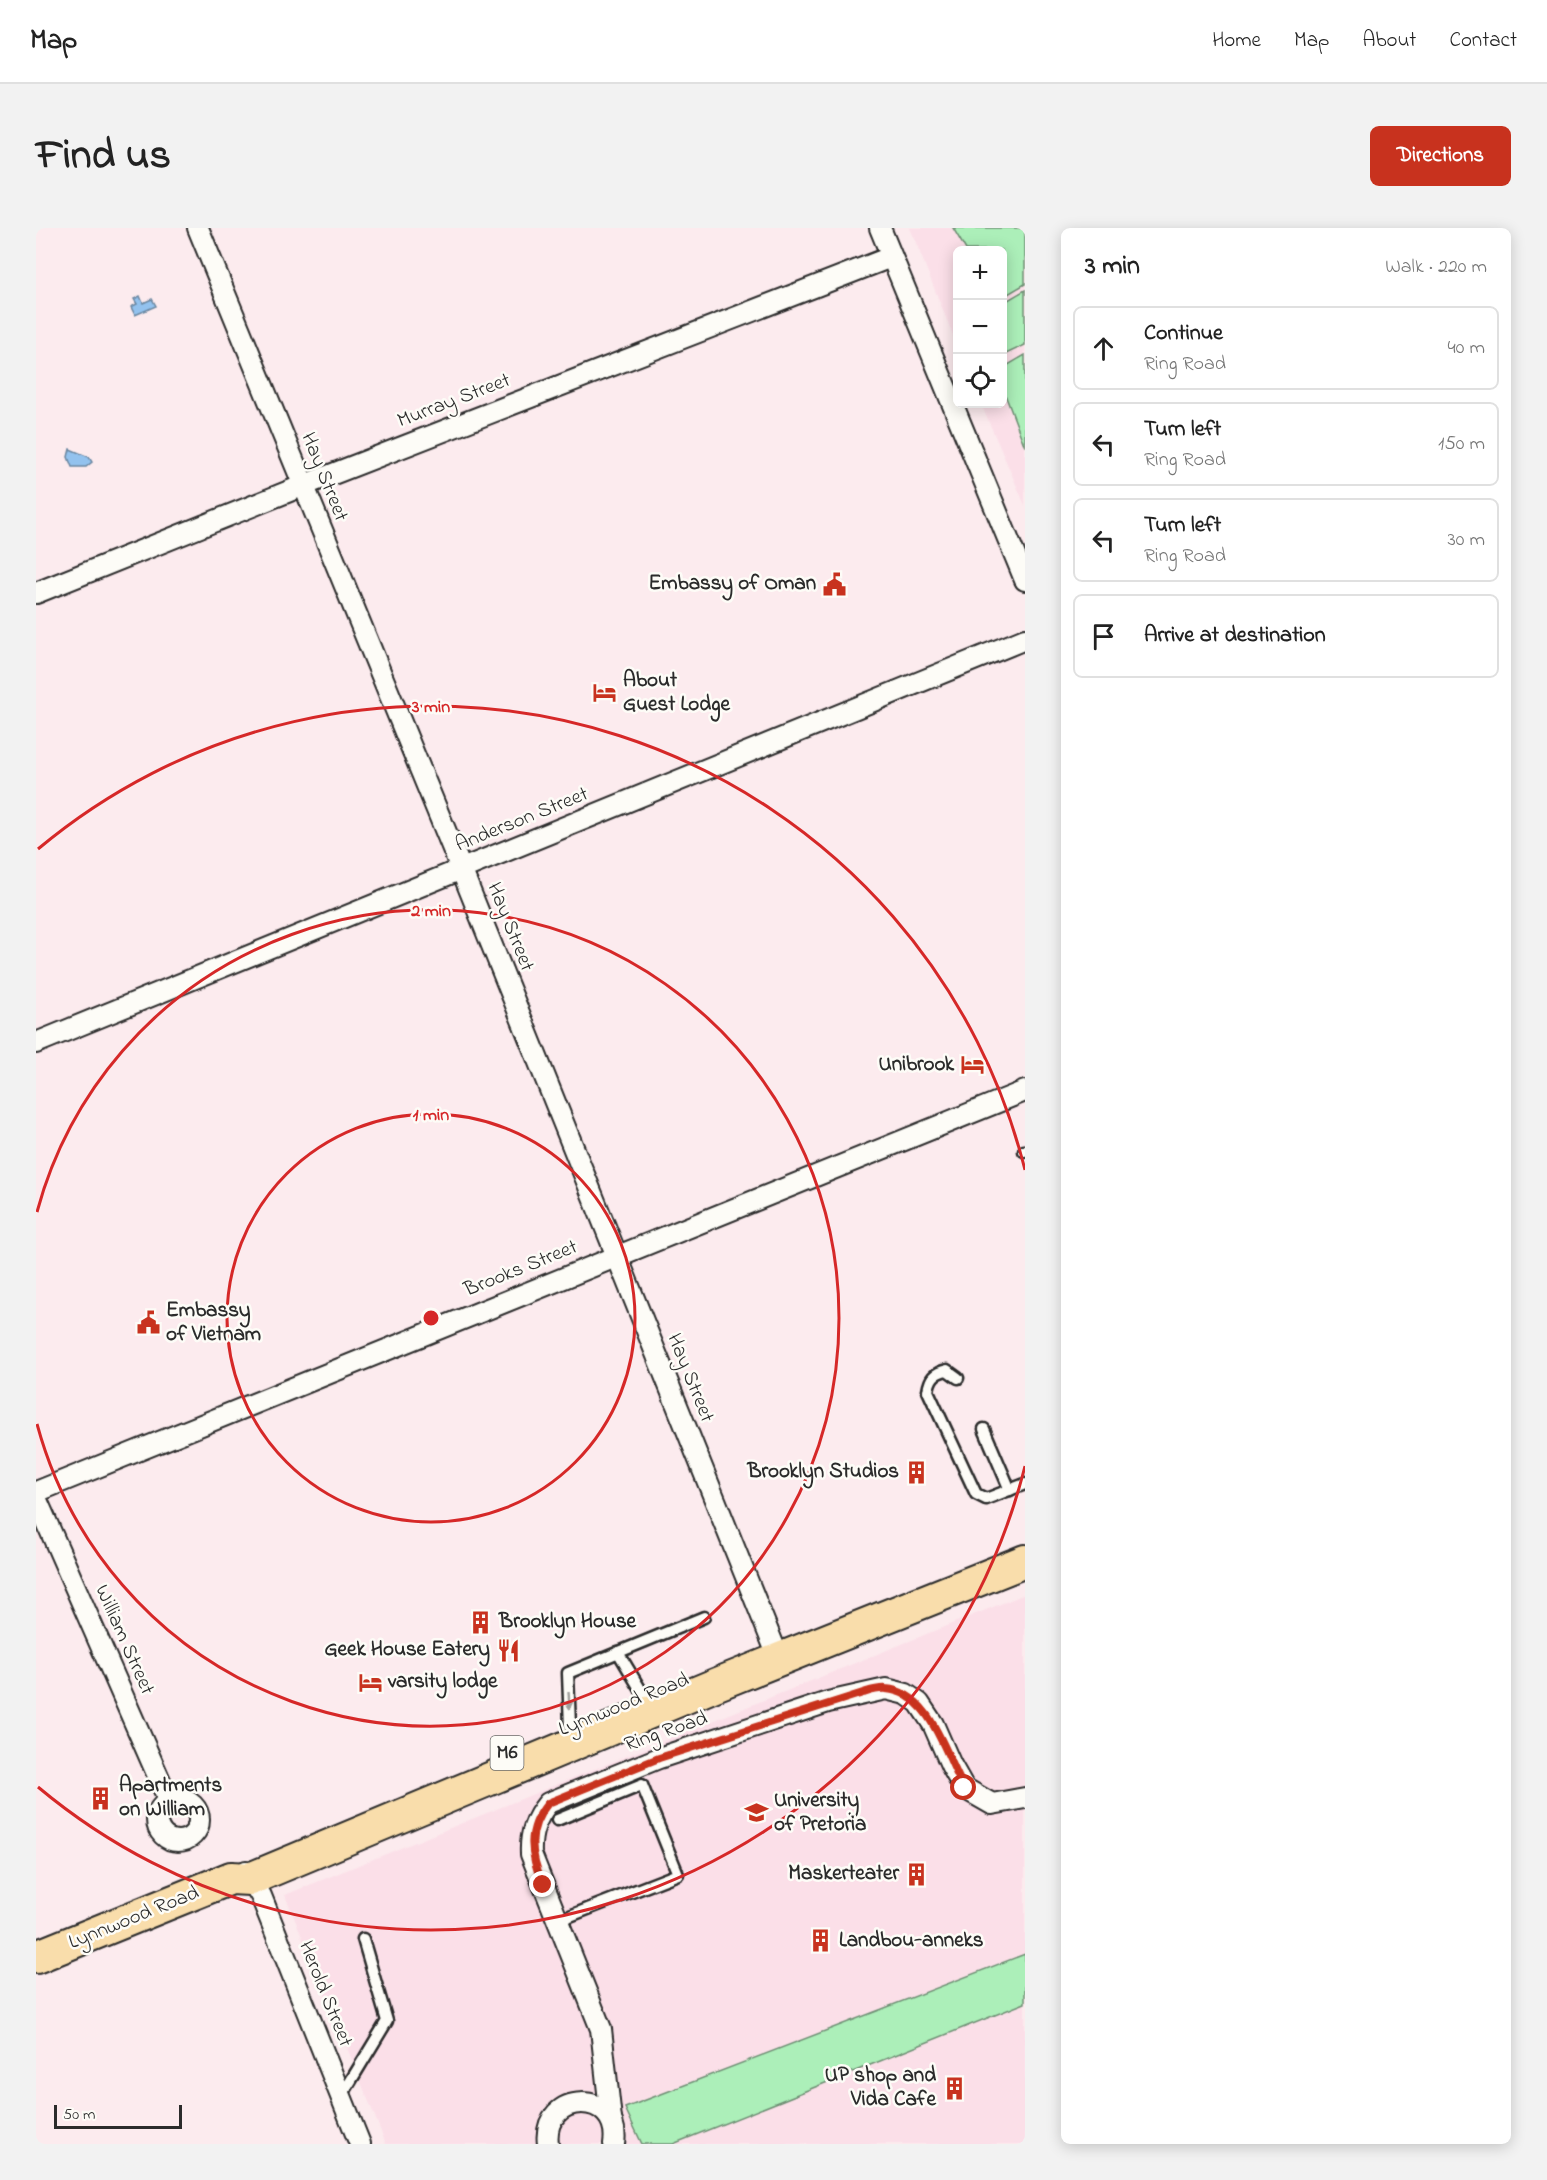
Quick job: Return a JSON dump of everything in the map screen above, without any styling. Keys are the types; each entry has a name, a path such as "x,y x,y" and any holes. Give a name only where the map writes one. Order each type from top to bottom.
{"main road":[{"name":"Lynnwood Road","path":"241,1874 570,1727 1025,1541"},
{"name":"Lynnwood Road","path":"36,1957 241,1874 408,1811 1025,1561"}],"street":[{"name":"Hay Street","path":"198,228 462,871 773,1644"},
{"path":"880,228 1025,580"},
{"name":"Murray Street","path":"36,593 302,486 891,257"},
{"name":"Anderson Street","path":"36,1043 462,871 1025,639"},
{"name":"Brooks Street","path":"36,1492 1025,1091"},
{"name":"William Street","path":"36,1498 169,1801"},
{"name":"Ring Road","path":"614,2144 615,2132 610,2119 601,2029 531,1854 533,1828 539,1814 548,1803 659,1758 863,1693 886,1689 906,1694 919,1703 933,1724 964,1788 992,1804 1025,1798"},
{"name":"Herold Street","path":"241,1874 261,1896 360,2144"},
{"path":"548,2144 548,2130 553,2118 562,2108 574,2103 590,2091 604,2070"},
{"path":"574,2103 595,2105 610,2119"}],"lane":[{"path":"958,1378 947,1370 936,1372 929,1381 928,1391 976,1494 981,1499 986,1499 1025,1484"},
{"path":"984,1429 1010,1490"},
{"path":"570,1727 568,1673 704,1617"},
{"path":"618,1652 645,1696"},
{"path":"557,1820 642,1785 678,1874 557,1921"},
{"path":"340,2097 387,2021 363,1939"}],"shaded area":[{"path":"910,228 1025,228 1025,505 983,408 1007,408 1007,246 953,246 953,335"},
{"name":"University of Pretoria","path":"1025,1594 1025,2144 386,2144 285,1895"}],"green space":[{"path":"953,228 1025,228 1025,284 1007,295 1007,246 964,246"},
{"path":"1025,290 1025,345 1007,354 1007,301"},
{"path":"1025,355 1025,447 1007,400 1007,366"},
{"path":"1025,1954 1025,2003 673,2144 642,2144 625,2108"}],"water":[{"path":"140,296 143,303 152,299 156,306 135,315 131,307 137,304 134,299"},
{"path":"70,449 89,457 92,462 86,467 72,467 68,457"}],"place":[{"name":"Embassy of Oman","path":"834,584"},
{"name":"About Guest Lodge","path":"605,693"},
{"name":"Unibrook","path":"972,1065"},
{"name":"Embassy of Vietnam","path":"148,1323"},
{"name":"Brooklyn Studios","path":"917,1472"},
{"name":"Brooklyn House","path":"481,1622"},
{"name":"Geek House Eatery","path":"508,1650"},
{"name":"varsity lodge","path":"370,1682"},
{"name":"Apartments on William","path":"101,1798"},
{"name":"University of Pretoria","path":"756,1813"},
{"name":"Maskerteater","path":"917,1874"},
{"name":"Landbou-anneks","path":"821,1941"},
{"name":"UP shop and Vida Cafe","path":"954,2088"}],"route":[{"path":"543,1885 531,1854 531,1842 533,1828 539,1814 548,1803 659,1758 828,1702 863,1693 886,1689 906,1694 919,1703 933,1724 964,1788"}]}
